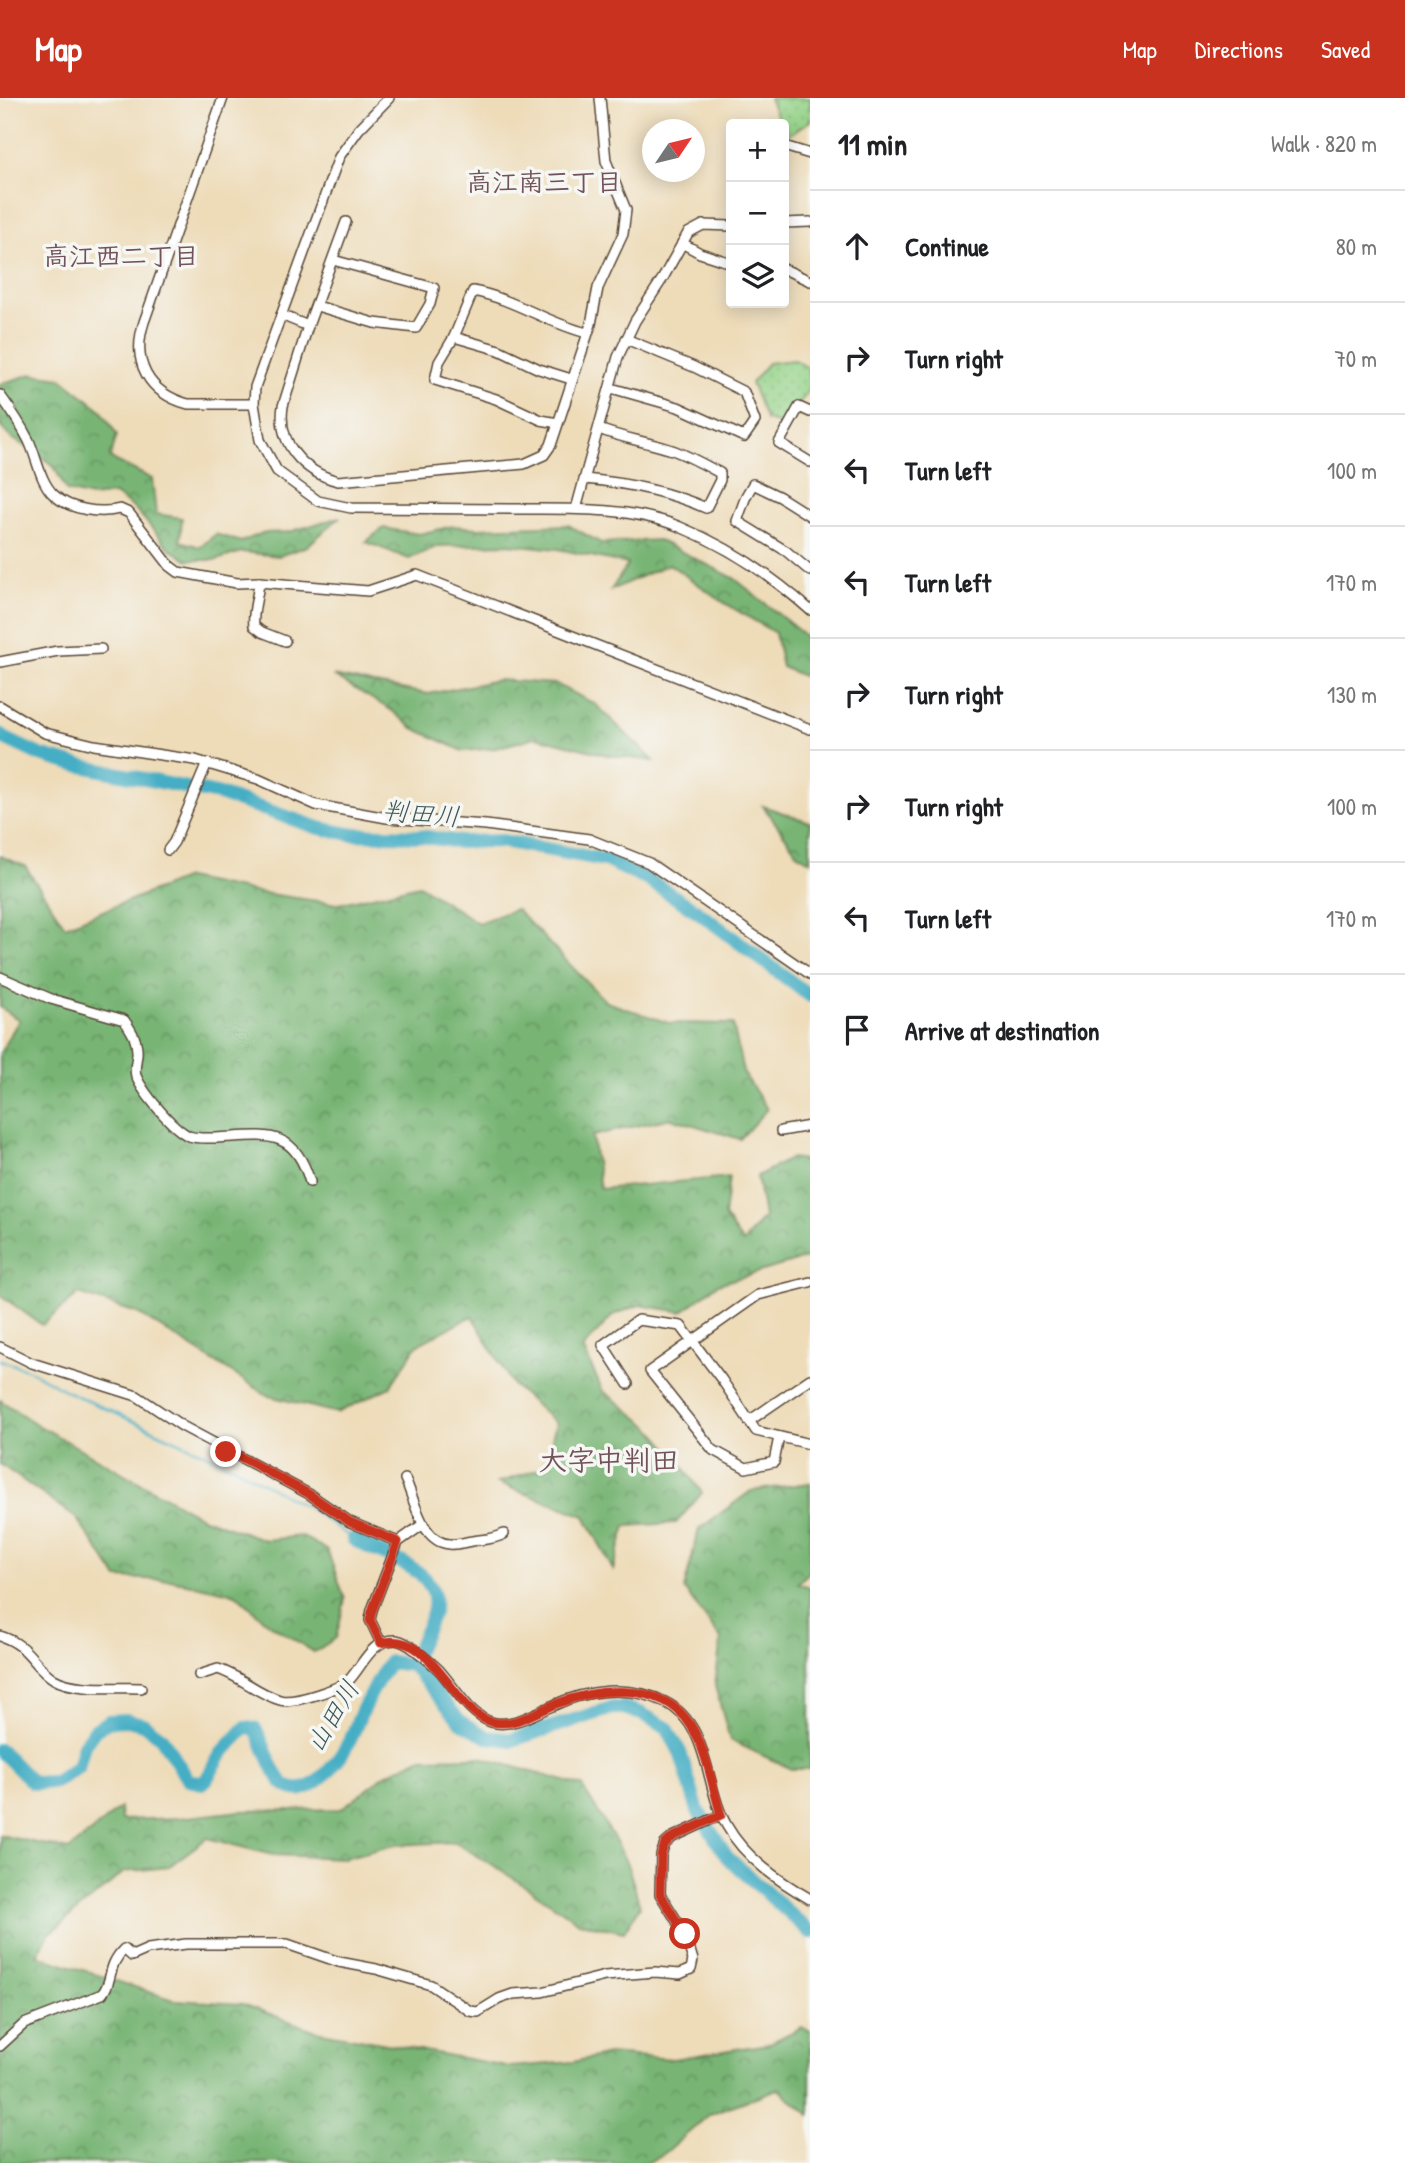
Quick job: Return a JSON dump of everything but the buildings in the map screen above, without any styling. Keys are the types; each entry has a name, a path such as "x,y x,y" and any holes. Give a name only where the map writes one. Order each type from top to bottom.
{"street":[{"path":"223,98 141,331 139,351 150,381 167,396 188,404 254,404"},
{"path":"389,98 359,129 339,157 255,387 254,404 260,440 276,471 318,501 351,508 576,509 626,513 678,526 731,551 765,572 809,608"},
{"path":"346,222 288,387 281,419 294,454 303,464 325,478 338,481 524,464 544,455 551,445 587,333 598,288 619,244 625,220 624,201 607,161 600,98"},
{"path":"789,148 810,154"},
{"path":"789,223 810,222"},
{"path":"576,509 618,357 626,339 688,233 703,225 726,226"},
{"path":"682,243 700,253 726,261"},
{"path":"317,306 374,323 415,328 430,304 433,288 333,260"},
{"path":"789,271 810,281"},
{"path":"558,423 541,420 496,400 435,380 439,362 454,337 473,291 510,301 549,321 587,333"},
{"path":"281,315 308,326"},
{"path":"454,337 499,350 539,369 571,379"},
{"path":"611,388 678,407 744,437 755,421 744,392 694,367 626,339"},
{"path":"0,395 29,442 46,483 54,495 91,511 102,513 120,509 129,513 170,566 178,572 237,583 259,582 368,591 417,575 810,729"},
{"path":"810,412 799,407 779,443 810,462"},
{"path":"585,479 649,489 681,497 706,508 720,480 720,473 700,461 599,429"},
{"path":"810,516 753,484 737,522 786,551 810,571"},
{"path":"259,582 258,600 253,616 254,626 261,632 285,641"},
{"path":"0,662 58,651 101,649"},
{"path":"0,706 45,733 94,745 207,763 258,779 316,805 387,818 486,825 589,839 649,863 810,974"},
{"path":"168,850 174,842 207,763"},
{"path":"0,977 60,1002 124,1020 136,1041 136,1074 165,1118 190,1136 201,1138 284,1139 294,1147 310,1182"},
{"path":"781,1131 810,1126"},
{"path":"779,1437 774,1462 747,1468 713,1450 650,1371 758,1294 810,1282"},
{"path":"628,1384 603,1345 638,1320 681,1326 756,1431 807,1441"},
{"path":"0,1347 32,1363 137,1396 199,1436 309,1494 350,1522 398,1542"},
{"path":"749,1421 810,1378"},
{"path":"405,1479 414,1496 422,1525 440,1542 449,1544 494,1539 504,1534"},
{"path":"381,1643 370,1620 372,1611 398,1542 422,1525"},
{"path":"0,1636 15,1641 52,1678 60,1682 83,1686 141,1688"},
{"path":"199,1675 218,1669 268,1695 291,1701 340,1686 349,1680 381,1643 398,1640 438,1668 479,1715 491,1722 505,1723 522,1719 592,1693 626,1692 664,1702 678,1711 690,1724 705,1759 721,1815 745,1852 810,1899"},
{"path":"0,2046 24,2024 102,1994 115,1958 124,1949 132,1956 148,1949 186,1944 287,1944 339,1962 376,1969 431,1985 470,2011 478,2012 513,1994 542,1992 605,1976 655,1972 680,1975 691,1969 693,1960 685,1934 660,1894 661,1855 665,1844 673,1837 721,1815"}],"green space":[{"path":"769,98 810,98 810,121 789,134 789,119 778,119"},
{"path":"795,360 808,368 810,388 785,425 766,420 751,383 768,363"},
{"path":"32,374 61,378 101,410 117,435 110,458 152,479 156,514 182,518 180,541 200,547 216,534 241,542 263,533 289,532 340,517 307,546 279,556 242,552 216,560 188,560 170,549 137,511 115,494 91,497 67,491 53,465 9,436 0,426 0,384"},
{"path":"568,525 601,543 658,540 734,578 810,640 810,679 782,667 775,633 726,604 669,564 611,590 628,564 558,549 508,544 438,546 409,559 366,542 383,528 419,534 453,526 478,528"},
{"path":"333,676 428,694 498,680 556,684 595,704 654,761 607,755 536,737 496,748 463,751 413,728 391,710"},
{"path":"763,806 810,822 810,861 798,854"},
{"path":"0,856 25,866 65,926 186,878 255,892 338,904 419,885 478,923 516,909 606,1002 669,1023 733,1024 743,1072 767,1109 740,1139 671,1118 592,1136 600,1189 729,1177 724,1216 743,1243 764,1217 757,1176 792,1158 810,1161 810,1257 718,1284 682,1312 639,1305 613,1315 583,1348 602,1390 650,1427 675,1455 702,1493 676,1523 626,1526 613,1570 585,1516 498,1483 545,1467 556,1423 513,1385 472,1316 417,1345 390,1387 337,1413 269,1396 137,1313 79,1294 42,1325 0,1295 0,1053 19,1020 0,1007"},
{"path":"0,1400 36,1424 201,1517 265,1540 301,1536 327,1550 345,1599 336,1638 314,1652 265,1621 236,1594 171,1580 118,1578 76,1518 0,1464"},
{"path":"810,1483 810,1571 798,1583 810,1587 810,1769 791,1769 730,1740 715,1686 721,1639 684,1589 699,1529 751,1491"},
{"path":"480,1757 582,1786 618,1845 629,1869 640,1906 624,1932 579,1922 454,1842 395,1845 343,1858 272,1855 207,1838 168,1867 124,1872 49,1934 37,1955 174,2000 243,2004 316,2031 511,2067 573,2062 608,2054 673,2059 768,2044 802,2027 810,2031 810,2115 778,2089 710,2114 665,2153 647,2163 0,2163 0,1835 69,1850 120,1808 121,1820 179,1818 241,1811 341,1809 385,1775 420,1758"}],"waterway":[{"name":"判田川","path":"0,734 40,755 222,795 319,828 350,834 420,836 460,842 502,841 605,860 648,880 697,911 810,996"},
{"path":"0,1360 29,1370 66,1391 233,1466 315,1512 353,1539"},
{"path":"353,1539 408,1566 430,1585 434,1597 433,1612 413,1662"},
{"name":"山田川","path":"0,1750 33,1783 55,1782 78,1767 84,1745 95,1730 109,1721 127,1720 143,1724 161,1737 188,1780 202,1783 221,1754 245,1728 255,1729 282,1782 292,1788 302,1789 322,1778 339,1758 375,1685 390,1662 412,1665"},
{"path":"412,1665 461,1722 487,1737 512,1740 612,1708 624,1708 642,1714 667,1728 680,1752 698,1811 727,1857 810,1932"}],"district":[{"name":"高江南三丁目","path":"544,181"},
{"name":"高江西二丁目","path":"121,255"},
{"name":"大字中判田","path":"609,1460"}],"route":[{"path":"226,1452 235,1454 309,1494 350,1522 398,1542 376,1595 370,1620 381,1643 398,1640 407,1644 438,1668 466,1702 491,1722 505,1723 522,1719 554,1705 592,1693 612,1690 646,1696 664,1702 678,1711 690,1724 699,1742 721,1815 673,1837 665,1844 661,1855 660,1894 685,1934"}]}
